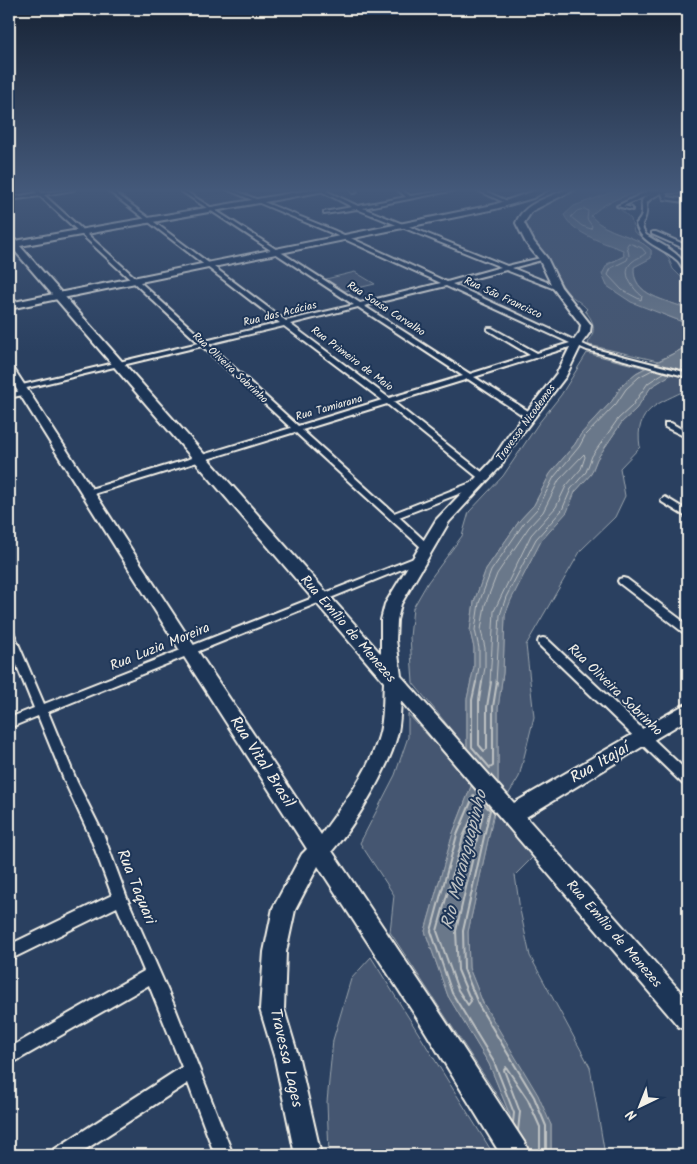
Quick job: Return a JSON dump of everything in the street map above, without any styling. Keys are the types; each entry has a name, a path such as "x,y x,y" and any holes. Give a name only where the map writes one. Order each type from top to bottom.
{"main road":[{"path":"9,306 321,243"}],"street":[{"name":"Rua Emílio de Menezes","path":"10,243 119,364 688,1018"},
{"name":"Rua Oliveira Sobrinho","path":"93,243 426,547"},
{"name":"Rua Primeiro de Maio","path":"179,243 389,402 480,481"},
{"name":"Rua Sousa Carvalho","path":"265,243 530,416"},
{"name":"Rua São Francisco","path":"358,243 588,349 688,374"},
{"path":"447,243 557,288"},
{"name":"Travessa Nicodemos","path":"393,681 388,640 389,620 393,604 443,520 496,464 562,374 576,350 577,343 583,336 586,325 557,288 543,258 530,243"},
{"path":"655,243 681,260 688,274"},
{"path":"686,244 688,248"},
{"name":"Rua das Acácias","path":"18,392 119,364 446,284 543,258"},
{"path":"490,329 537,356"},
{"name":"Rua Tamiarana","path":"87,493 470,378 577,343"},
{"name":"Rua Vital Brasil","path":"9,369 18,392 87,493 425,1010 516,1155"},
{"path":"668,425 688,436"},
{"path":"393,516 480,481"},
{"path":"665,500 688,515"},
{"name":"Rua Luzia Moreira","path":"9,723 419,559"},
{"path":"623,581 688,630"},
{"name":"Rua Taquari","path":"9,634 71,782 97,836 120,898 224,1155"},
{"name":"Rua Oliveira Sobrinho","path":"543,642 688,780"},
{"name":"Travessa Lages","path":"308,1155 287,1059 272,1009 275,952 284,908 310,862 320,852 350,810 380,760 389,734 393,681"},
{"name":"Rua Itajaí","path":"505,809 644,738 688,711"},
{"path":"9,953 120,898"},
{"path":"9,1057 152,974"},
{"path":"61,1155 191,1071"}],"shaded area":[{"path":"534,243 608,243 623,250 624,256 607,264 662,314 688,324 688,346 658,361 589,345 593,327 591,319 585,311 587,309 566,290 544,254"},
{"path":"650,243 663,252 668,257 673,269 688,284 688,309 652,296 639,285 635,277 634,267 651,258 651,250 644,244"},
{"path":"355,272 375,284 345,291 326,279"},
{"path":"587,353 645,368 622,385 612,401 581,434 550,474 534,505 520,520 486,569 474,602 470,631 474,648 474,667 467,699 467,749 413,683 410,637 413,608 428,582 462,536 469,512 503,476 538,424 561,395"},
{"path":"671,374 688,378 688,389 658,404 645,415 639,434 640,447 620,468 625,496 615,517 581,550 526,645 534,717 519,777 508,795 498,787 498,708 503,673 505,615 511,599 541,541 566,512 575,492 591,474 597,459 622,422 636,409 651,387"},
{"path":"408,714 472,784 453,833 425,931 448,996 489,1064 510,1115 390,932 394,895 360,843 395,775 408,737"},
{"path":"495,808 535,855 515,875 530,956 590,1067 605,1155 551,1155 551,1125 483,1003 469,968 468,932"},
{"path":"371,957 494,1155 329,1155 327,1102 333,1040 351,979"}],"water":[{"path":"605,243 643,243 651,250 651,258 634,267 638,285 652,296 688,309 688,324 631,302 607,286 602,274 607,265 624,256 623,250"},
{"name":"Rio Maranguapinho","path":"688,346 688,364 651,387 636,409 622,422 597,459 591,474 575,492 567,512 541,541 511,600 505,615 503,673 498,708 498,787 467,749 467,699 474,667 474,648 470,631 474,602 486,569 520,520 534,505 550,474 581,434 612,401 622,385 636,373"},
{"name":"Rio Maranguapinho","path":"472,784 495,808 468,932 469,968 483,1003 538,1095 551,1125 551,1155 503,1155 510,1115 489,1064 448,996 425,931 453,833"}]}
